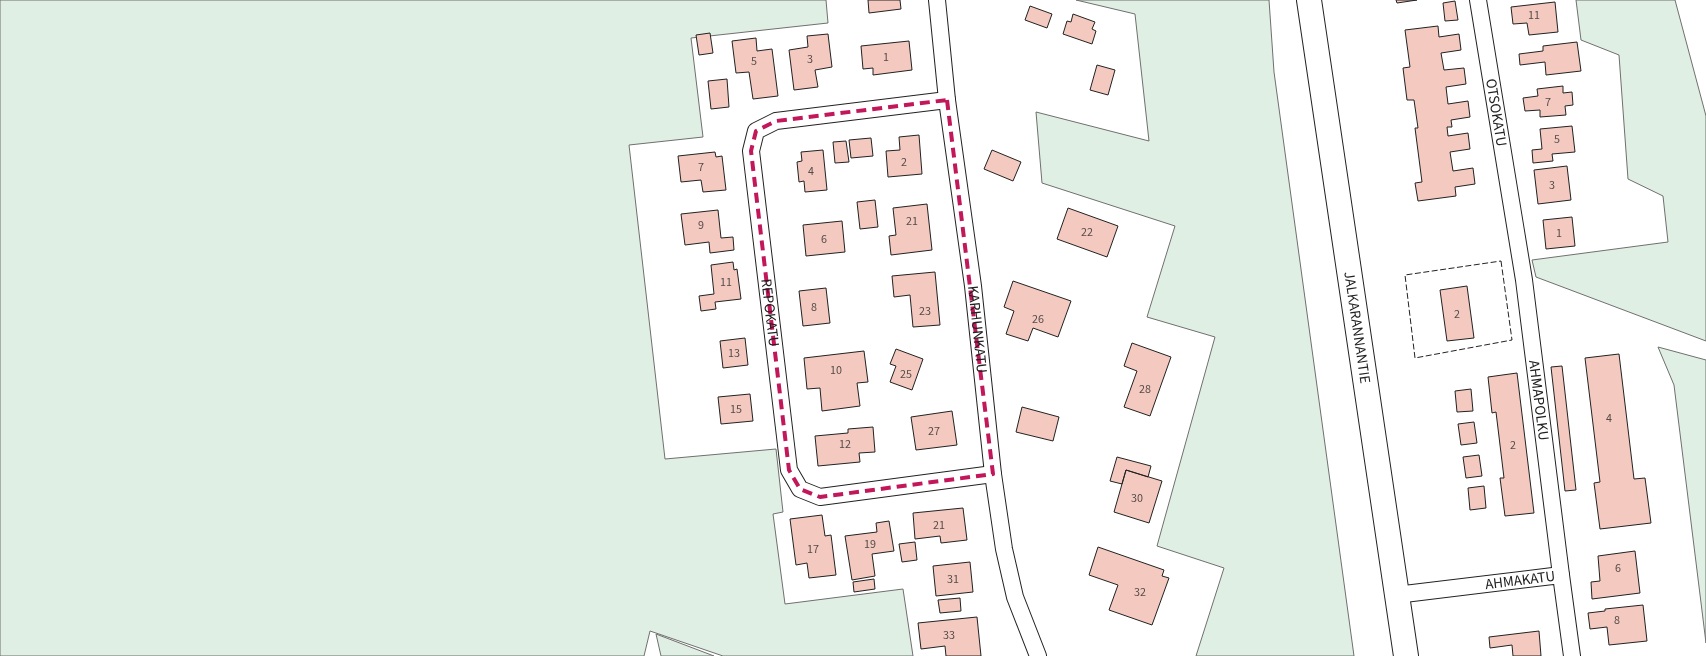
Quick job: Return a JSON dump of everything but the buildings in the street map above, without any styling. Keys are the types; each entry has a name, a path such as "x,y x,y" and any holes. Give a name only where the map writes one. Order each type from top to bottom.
{"main road":[{"name":"JALKARANNANTIE","path":"1309,0 1406,656"}],"street":[{"name":"KARHUNKATU","path":"937,0 947,100 973,286 993,474 1004,549 1015,597 1038,656"},
{"name":"OTSOKATU","path":"1478,0 1515,225"},
{"name":"REPOKATU","path":"947,100 776,121 756,131 751,151 789,470 800,489 820,497 993,474"},
{"name":"AHMAPOLKU","path":"1515,225 1524,280 1561,575"},
{"name":"AHMAKATU","path":"1396,595 1561,575 1572,656"}],"highlighted area":[{"path":"947,100 993,474 820,497 800,489 789,470 751,151 756,131 776,121"}],"green space":[{"path":"0,0 826,0 828,23 691,38 703,137 629,145 665,459 776,449 783,512 773,514 785,604 903,589 913,656 723,656 650,631 644,656 0,656"},
{"path":"1076,0 1269,0 1274,72 1354,656 1196,656 1224,568 1157,546 1215,337 1147,317 1175,226 1042,183 1036,112 1149,141 1135,14"},
{"path":"1576,0 1675,0 1706,116 1706,341 1536,277 1532,260 1668,242 1663,196 1628,179 1619,55 1581,40"},
{"path":"1658,347 1706,360 1706,643 1674,385"},
{"path":"656,634 714,656 661,656"}],"fence":[{"path":"1501,261 1512,340 1415,358 1405,275 1501,261"}]}
